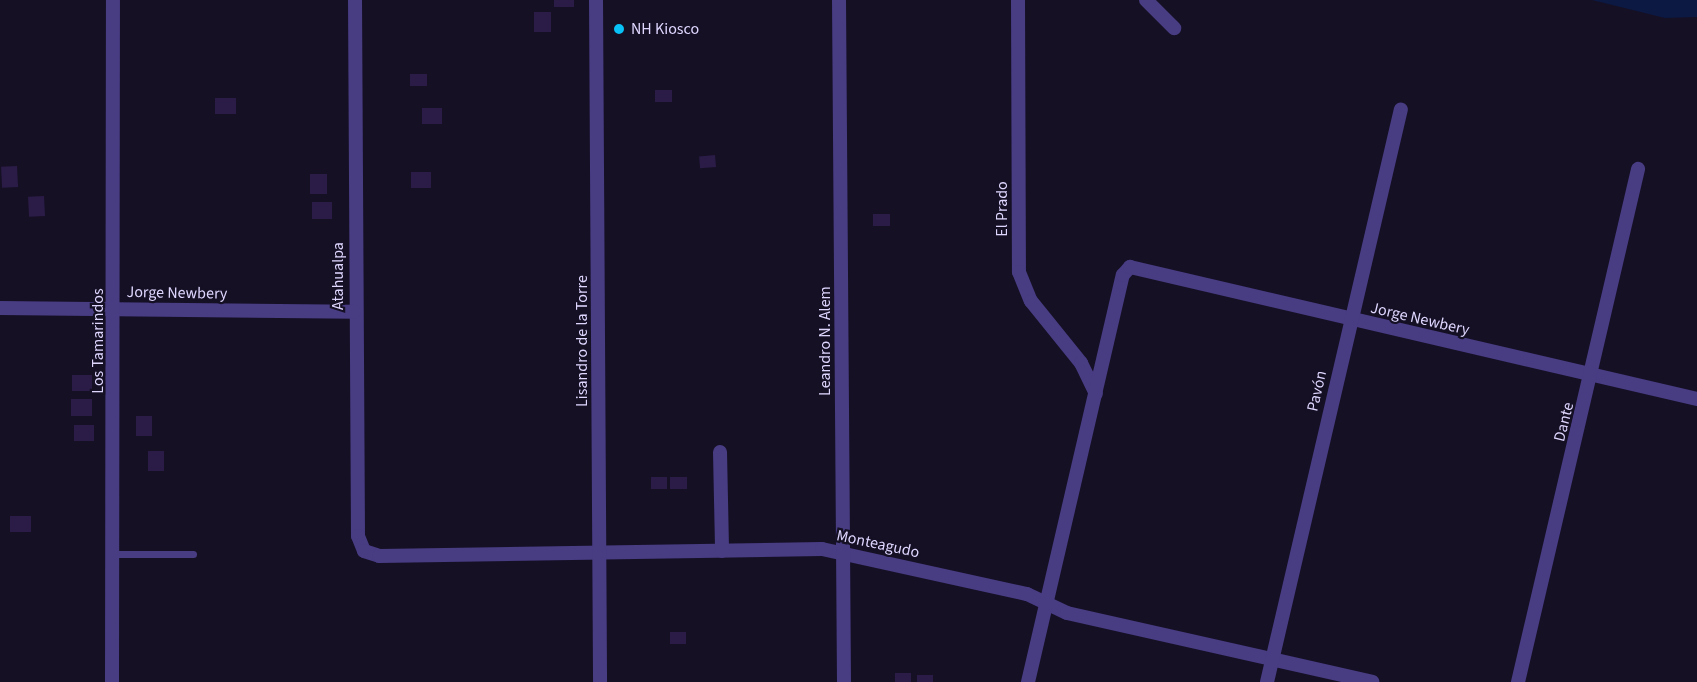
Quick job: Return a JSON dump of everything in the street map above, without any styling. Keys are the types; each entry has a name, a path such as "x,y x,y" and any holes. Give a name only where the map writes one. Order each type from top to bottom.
{"street":[{"name":"Los Tamarindos","path":"112,682 115,309 113,0"},
{"name":"Atahualpa","path":"355,0 354,312 358,536 364,550"},
{"name":"Lisandro de la Torre","path":"596,0 600,682"},
{"name":"Leandro N. Alem","path":"839,0 844,682"},
{"name":"El Prado","path":"1018,0 1019,272 1031,301 1081,363 1096,394"},
{"path":"1146,0 1174,28"},
{"name":"Pavón","path":"1267,682 1401,109"},
{"name":"Dante","path":"1518,682 1593,376 1638,169"},
{"name":"Jorge Newbery","path":"1103,362 1123,275 1138,265 1350,320 1697,399"},
{"name":"Jorge Newbery","path":"0,308 354,312"},
{"path":"1028,682 1103,362 1081,363"},
{"path":"720,452 722,551"},
{"name":"Monteagudo","path":"364,550 379,556 822,549 1028,594 1067,613 1372,682"}],"lane":[{"path":"113,554 193,554"}],"water":[{"path":"1592,0 1697,0 1697,17 1665,18"}],"building":[{"path":"554,0 574,0 574,7 554,7"},
{"path":"534,12 551,12 551,32 534,32"},
{"path":"410,74 427,74 427,86 410,86"},
{"path":"655,90 672,90 672,102 655,102"},
{"path":"215,98 236,98 236,114 215,114"},
{"path":"422,108 442,108 442,124 422,124"},
{"path":"715,155 716,167 700,168 699,156"},
{"path":"17,166 18,187 2,188 1,167"},
{"path":"411,172 431,172 431,188 411,188"},
{"path":"310,174 327,174 327,194 310,194"},
{"path":"44,196 45,216 29,217 28,197"},
{"path":"312,202 332,202 332,219 312,219"},
{"path":"873,214 890,214 890,226 873,226"},
{"path":"72,375 92,375 92,391 72,391"},
{"path":"71,399 92,399 92,416 71,416"},
{"path":"136,416 152,416 152,436 136,436"},
{"path":"74,425 94,425 94,441 74,441"},
{"path":"148,451 164,451 164,471 148,471"},
{"path":"651,477 667,477 667,489 651,489"},
{"path":"670,477 687,477 687,489 670,489"},
{"path":"10,516 31,516 31,532 10,532"},
{"path":"670,632 686,632 686,644 670,644"},
{"path":"895,673 911,673 911,682 895,682"},
{"path":"917,675 933,675 933,682 917,682"}],"place":[{"name":"NH Kiosco","path":"619,29"}]}
